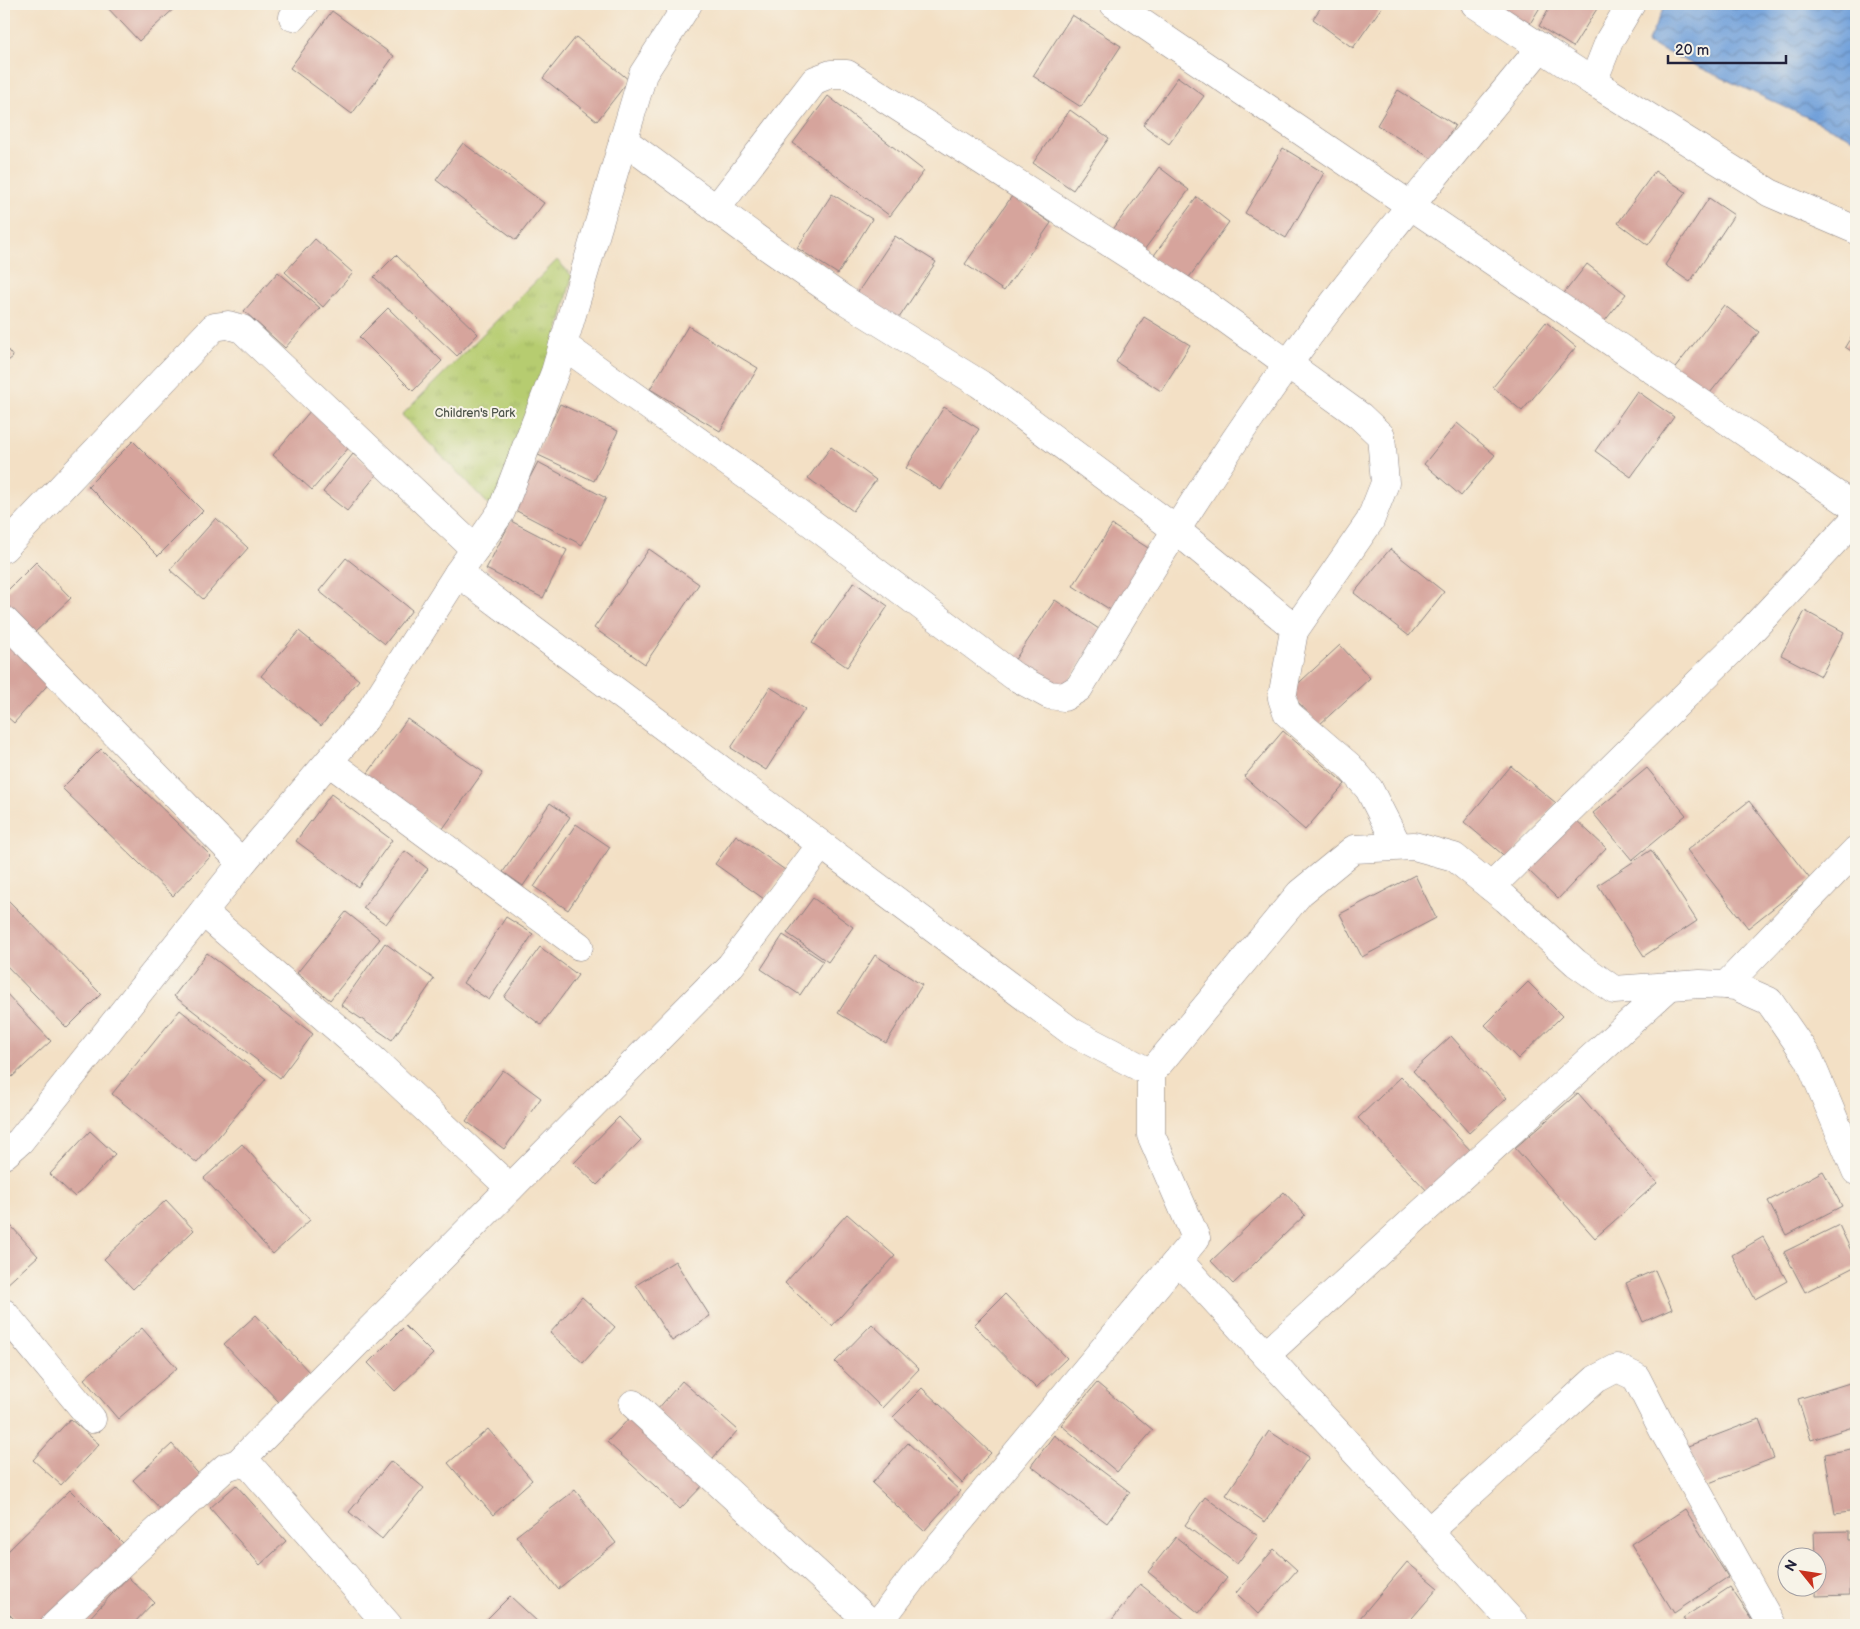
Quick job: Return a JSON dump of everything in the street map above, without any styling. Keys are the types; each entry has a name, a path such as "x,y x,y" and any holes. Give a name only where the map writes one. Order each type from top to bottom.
{"street":[{"path":"4,1155 20,1142 242,863 365,719 458,573 501,512 555,372 644,74 688,4"},
{"path":"1114,4 1856,508"},
{"path":"1475,4 1593,82 1770,193 1856,230"},
{"path":"1593,82 1610,39 1631,4"},
{"path":"563,345 785,503 1014,676 1049,695 1064,697 1079,688 1175,529 1288,364 1411,206 1541,47"},
{"path":"716,209 815,80 831,74 847,74 1205,304 1360,416 1381,436 1385,459 1385,483 1370,521 1294,631 1282,698 1287,714 1348,766 1369,789 1398,846"},
{"path":"623,140 843,299 980,384 1175,529 1290,624 1294,631"},
{"path":"4,548 214,327 228,324 242,330 475,549"},
{"path":"1491,887 1748,634 1856,518"},
{"path":"458,573 1072,1032 1151,1073"},
{"path":"4,620 242,863"},
{"path":"329,762 579,946"},
{"path":"238,1463 731,965 821,845"},
{"path":"633,1404 875,1625 1196,1238 1151,1135 1151,1073 1300,892 1354,849 1414,846 1454,857 1491,887 1576,963 1614,990 1726,985 1735,986 1769,1001 1808,1059 1856,1171"},
{"path":"1726,985 1856,850"},
{"path":"203,912 375,1061 510,1188"},
{"path":"1266,1355 1670,986"},
{"path":"1178,1260 1515,1625"},
{"path":"4,1313 92,1419"},
{"path":"1429,1531 1596,1379 1617,1368 1636,1377 1663,1430 1772,1625"},
{"path":"56,1625 226,1466 238,1463 250,1466 388,1625"}],"green space":[{"name":"Children's Park","path":"557,260 572,276 550,365 492,508 402,415"}],"water":[{"path":"1666,4 1856,4 1856,140 1647,43"}],"building":[{"path":"104,4 179,4 139,41"},
{"path":"1323,4 1384,4 1353,48 1313,19"},
{"path":"1488,4 1542,4 1528,27"},
{"path":"1552,4 1600,4 1573,47 1539,26"},
{"path":"332,11 394,56 352,114 290,68"},
{"path":"1072,15 1121,46 1081,107 1033,76"},
{"path":"576,37 629,80 597,121 543,78"},
{"path":"1178,77 1204,96 1169,144 1143,125"},
{"path":"1398,90 1455,125 1434,160 1377,125"},
{"path":"828,96 924,171 890,216 793,143"},
{"path":"1070,110 1109,138 1073,190 1033,163"},
{"path":"463,143 544,203 516,240 436,180"},
{"path":"1283,148 1324,173 1286,238 1245,213"},
{"path":"1159,167 1189,190 1141,254 1111,232"},
{"path":"1655,171 1686,192 1648,245 1618,223"},
{"path":"832,194 872,219 838,274 797,248"},
{"path":"1012,196 1051,223 1004,291 965,264"},
{"path":"1197,197 1229,222 1185,283 1152,258"},
{"path":"1709,198 1734,215 1690,282 1665,265"},
{"path":"895,236 936,262 897,321 856,295"},
{"path":"315,239 353,273 323,307 285,272"},
{"path":"396,255 478,334 457,356 374,277"},
{"path":"1587,264 1626,294 1600,327 1561,297"},
{"path":"278,272 320,308 285,348 244,311"},
{"path":"1724,305 1759,332 1706,398 1672,372"},
{"path":"388,308 442,361 413,391 359,337"},
{"path":"1144,317 1190,345 1161,391 1116,362"},
{"path":"1546,322 1576,347 1522,411 1493,387"},
{"path":"688,326 758,368 720,431 650,389"},
{"path":"1856,329 1856,354 1845,347"},
{"path":"4,345 13,357 4,364"},
{"path":"1637,391 1674,417 1631,477 1595,451"},
{"path":"560,404 618,431 594,481 536,454"},
{"path":"944,407 979,429 941,490 906,468"},
{"path":"311,410 351,445 312,490 273,455"},
{"path":"1457,423 1495,455 1461,496 1424,464"},
{"path":"133,441 203,511 158,556 88,486"},
{"path":"831,447 876,480 853,511 808,478"},
{"path":"353,454 378,473 347,511 323,492"},
{"path":"538,462 606,498 582,545 513,509"},
{"path":"216,518 248,548 203,599 170,570"},
{"path":"511,521 567,550 543,598 486,569"},
{"path":"1112,525 1156,553 1117,614 1073,586"},
{"path":"649,549 699,584 645,664 594,628"},
{"path":"1390,549 1444,592 1409,636 1354,593"},
{"path":"346,558 412,610 385,644 319,591"},
{"path":"36,562 71,598 33,634 4,605 4,594"},
{"path":"854,582 888,606 847,667 812,643"},
{"path":"1055,600 1102,631 1061,692 1014,661"},
{"path":"1805,611 1844,632 1821,676 1781,655"},
{"path":"299,631 359,680 321,726 261,676"},
{"path":"4,637 52,680 14,723 4,714"},
{"path":"1340,645 1370,678 1319,725 1289,692"},
{"path":"770,687 805,709 766,770 731,748"},
{"path":"407,719 483,772 442,830 366,776"},
{"path":"1283,731 1345,784 1305,830 1244,777"},
{"path":"101,749 211,856 173,896 62,788"},
{"path":"1511,766 1556,803 1508,859 1464,822"},
{"path":"1647,768 1686,815 1632,860 1593,813"},
{"path":"331,794 392,840 358,887 296,841"},
{"path":"1749,801 1810,879 1748,928 1687,850"},
{"path":"550,803 570,817 523,886 503,872"},
{"path":"1574,818 1606,848 1558,899 1527,869"},
{"path":"576,824 610,847 568,910 534,887"},
{"path":"736,835 785,870 764,899 715,864"},
{"path":"1651,850 1697,921 1644,956 1598,885"},
{"path":"405,851 428,869 386,924 363,908"},
{"path":"1415,875 1436,918 1362,957 1340,914"},
{"path":"4,896 101,994 67,1028 4,963"},
{"path":"813,898 853,927 828,962 787,933"},
{"path":"346,912 380,939 330,1000 297,973"},
{"path":"506,917 533,934 489,1000 463,983"},
{"path":"783,935 823,961 800,995 761,969"},
{"path":"385,943 434,979 392,1040 341,1005"},
{"path":"540,947 578,975 541,1025 504,997"},
{"path":"207,953 313,1034 280,1078 174,996"},
{"path":"875,955 922,985 886,1043 838,1013"},
{"path":"1528,982 1562,1016 1518,1059 1485,1025"},
{"path":"4,991 51,1041 12,1077 4,1068"},
{"path":"180,1010 266,1079 197,1163 112,1094"},
{"path":"1451,1036 1507,1098 1469,1133 1413,1071"},
{"path":"503,1070 541,1098 504,1149 466,1121"},
{"path":"1401,1077 1474,1154 1431,1195 1358,1118"},
{"path":"1578,1093 1657,1183 1595,1238 1515,1148"},
{"path":"619,1117 641,1140 597,1185 574,1163"},
{"path":"90,1131 115,1154 75,1197 50,1174"},
{"path":"242,1144 310,1220 273,1254 204,1178"},
{"path":"1823,1171 1842,1206 1786,1235 1768,1201"},
{"path":"1284,1192 1305,1215 1233,1284 1211,1261"},
{"path":"166,1200 194,1230 133,1289 104,1259"},
{"path":"847,1214 895,1256 832,1326 785,1283"},
{"path":"4,1218 38,1256 4,1287"},
{"path":"1839,1225 1856,1261 1856,1266 1805,1292 1784,1252"},
{"path":"1763,1237 1787,1281 1755,1299 1732,1255"},
{"path":"675,1261 710,1316 672,1341 636,1285"},
{"path":"1655,1270 1672,1309 1643,1322 1626,1283"},
{"path":"1005,1294 1067,1358 1036,1388 974,1325"},
{"path":"582,1297 615,1327 583,1363 550,1333"},
{"path":"256,1315 310,1373 279,1402 224,1344"},
{"path":"872,1324 919,1369 882,1408 835,1362"},
{"path":"405,1326 433,1354 395,1391 368,1363"},
{"path":"142,1328 177,1368 118,1419 84,1379"},
{"path":"682,1381 738,1430 712,1459 657,1410"},
{"path":"1856,1381 1856,1426 1811,1440 1798,1399"},
{"path":"1097,1383 1153,1430 1117,1472 1061,1425"},
{"path":"922,1388 991,1453 962,1483 893,1417"},
{"path":"635,1412 707,1481 680,1509 607,1442"},
{"path":"70,1419 99,1444 61,1485 33,1460"},
{"path":"1759,1419 1774,1458 1704,1485 1688,1446"},
{"path":"488,1429 532,1480 493,1515 448,1463"},
{"path":"1269,1431 1309,1457 1265,1522 1226,1495"},
{"path":"1054,1435 1130,1492 1107,1523 1031,1466"},
{"path":"908,1443 960,1491 924,1531 872,1483"},
{"path":"172,1444 204,1480 166,1515 133,1480"},
{"path":"1856,1448 1856,1511 1835,1514 1825,1454"},
{"path":"391,1461 424,1488 382,1539 349,1512"},
{"path":"236,1485 286,1541 260,1565 210,1508"},
{"path":"70,1490 125,1545 43,1625 20,1625 4,1609 4,1555"},
{"path":"575,1490 616,1543 558,1589 516,1536"},
{"path":"1205,1497 1258,1536 1237,1564 1185,1525"},
{"path":"1685,1509 1728,1577 1674,1613 1631,1544"},
{"path":"1849,1531 1849,1540 1856,1540 1856,1579 1850,1579 1850,1595 1828,1596 1828,1546 1815,1546 1814,1532"},
{"path":"1176,1537 1227,1578 1199,1613 1148,1572"},
{"path":"1274,1549 1297,1570 1258,1614 1236,1593"},
{"path":"1407,1562 1438,1588 1406,1625 1354,1625"},
{"path":"128,1577 154,1602 132,1625 83,1625"},
{"path":"1140,1584 1192,1625 1108,1625"},
{"path":"1730,1587 1756,1625 1687,1625 1683,1618"},
{"path":"510,1596 539,1623 537,1625 481,1625"}]}
